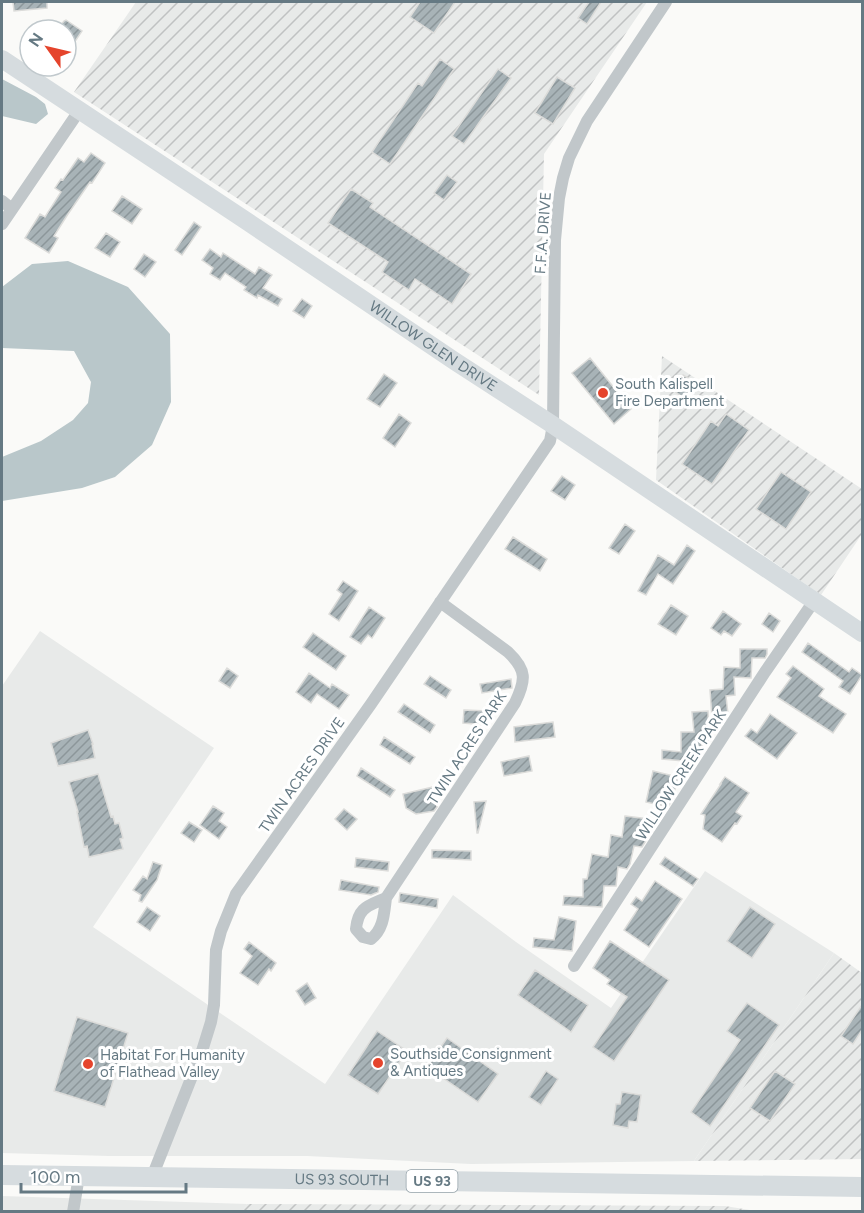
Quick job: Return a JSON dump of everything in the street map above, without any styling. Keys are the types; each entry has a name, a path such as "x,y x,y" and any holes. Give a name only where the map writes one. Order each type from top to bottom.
{"main road":[{"name":"WILLOW GLEN DRIVE","path":"2,59 862,633"},
{"name":"US 93 SOUTH","path":"2,1175 862,1187"}],"street":[{"name":"F.F.A. DRIVE","path":"553,425 555,240 563,178 569,158 587,120 666,2"},
{"path":"2,224 7,205 79,111"},
{"name":"TWIN ACRES DRIVE","path":"152,1177 202,1051 214,1005 216,950 236,894 543,453 551,436 553,425"},
{"name":"WILLOW CREEK PARK","path":"574,966 814,601"},
{"name":"TWIN ACRES PARK","path":"386,898 515,703 524,683 522,670 516,659 440,602"},
{"path":"73,1212 80,1176"}],"shaded area":[{"path":"136,2 647,2 544,154 539,395 74,92"},
{"path":"2,79 36,97 45,104 48,114 36,124 2,116"},
{"path":"68,261 128,287 170,334 171,402 152,445 115,477 82,488 2,501 2,457 41,441 73,420 88,403 91,382 74,351 2,348 2,287 32,264"},
{"path":"662,356 862,489 862,534 821,595 656,480"},
{"path":"40,631 214,748 93,927 325,1084 453,895 611,1008 705,871 834,953 694,1161 471,1164 307,1156 109,1156 2,1153 2,686"},
{"path":"834,953 862,973 862,1159 694,1161"},
{"path":"2,1196 247,1204 242,1212 2,1212"},
{"path":"247,1204 725,1206 756,1211 242,1211"}],"building":[{"path":"13,2 47,2 47,8 14,11"},
{"path":"420,2 455,2 434,33 410,17"},
{"path":"589,2 601,2 587,24 578,18"},
{"path":"440,59 454,69 390,164 372,152 418,83 422,86"},
{"path":"498,69 511,78 464,144 452,136"},
{"path":"557,77 575,88 553,124 535,113"},
{"path":"91,153 105,163 54,236 58,238 49,253 25,238 40,214 45,217 61,192 55,188 61,179 63,180 78,158 84,162"},
{"path":"447,175 457,182 444,200 434,193"},
{"path":"351,189 373,203 370,207 471,274 452,304 415,279 409,290 382,272 388,262 328,223"},
{"path":"122,196 142,209 132,224 112,211"},
{"path":"194,222 201,227 182,255 175,250"},
{"path":"106,233 120,242 110,257 95,248"},
{"path":"210,249 221,257 223,253 255,274 259,267 272,275 263,288 282,299 278,306 244,290 246,287 225,273 220,280 210,274 213,268 202,260"},
{"path":"144,254 156,262 145,277 134,269"},
{"path":"302,299 312,306 304,318 293,311"},
{"path":"590,358 631,409 614,424 572,373"},
{"path":"384,374 397,383 380,407 367,399"},
{"path":"683,375 696,383 685,399 673,390"},
{"path":"399,414 411,423 395,447 383,438"},
{"path":"726,414 749,430 712,484 682,464 711,421 718,426"},
{"path":"781,472 811,492 786,529 756,509"},
{"path":"562,476 575,485 565,500 551,491"},
{"path":"625,524 635,531 619,554 609,548"},
{"path":"513,537 547,559 540,571 505,549"},
{"path":"687,545 695,551 673,584 658,574 646,595 638,591 658,555 674,565"},
{"path":"343,581 358,591 339,621 329,614 342,594 337,590"},
{"path":"671,605 688,616 676,635 658,624"},
{"path":"369,607 385,618 372,638 368,635 361,644 350,637"},
{"path":"723,611 741,624 732,636 724,631 721,635 711,628"},
{"path":"769,613 780,621 773,632 762,624"},
{"path":"313,633 346,656 336,670 303,647"},
{"path":"808,643 849,672 852,668 862,675 850,694 839,687 843,681 802,652"},
{"path":"740,649 767,649 767,654 765,658 752,658 751,678 734,677 735,695 726,696 728,714 726,717 712,718 710,690 723,689 724,667 740,668"},
{"path":"793,666 824,689 819,696 846,714 833,733 777,697 791,678 786,674"},
{"path":"227,668 238,676 230,688 219,681"},
{"path":"309,673 330,688 332,684 349,695 339,709 317,694 311,703 296,692"},
{"path":"430,676 451,690 446,698 424,684"},
{"path":"511,679 512,688 482,693 480,684"},
{"path":"404,704 435,725 430,733 398,712"},
{"path":"464,710 488,711 487,725 463,723"},
{"path":"708,711 709,741 702,741 701,756 696,762 662,759 662,750 681,752 681,732 694,732 692,712"},
{"path":"770,714 797,733 777,759 745,736 751,729 757,733"},
{"path":"553,722 555,737 515,742 514,727"},
{"path":"88,730 95,758 58,766 51,743"},
{"path":"384,737 415,757 410,764 380,745"},
{"path":"529,756 532,771 504,776 501,762"},
{"path":"361,768 395,790 390,797 357,776"},
{"path":"653,771 678,777 673,798 668,807 646,802"},
{"path":"98,774 111,817 113,816 115,824 119,823 123,849 89,857 87,846 84,847 78,812 69,782"},
{"path":"725,777 749,793 736,812 742,816 722,842 703,829 705,815 701,814"},
{"path":"433,787 437,807 434,811 416,814 406,808 403,794"},
{"path":"486,801 478,833 477,833 474,802"},
{"path":"213,806 224,813 219,821 227,827 219,839 200,825"},
{"path":"344,809 357,819 347,830 335,819"},
{"path":"625,816 649,819 647,839 642,847 634,846 627,869 618,867 616,886 604,886 602,907 563,905 564,896 583,897 583,879 587,879 592,854 608,857 611,835 622,837"},
{"path":"189,822 202,830 194,842 181,833"},
{"path":"432,850 471,851 471,860 432,858"},
{"path":"665,857 698,879 693,886 660,864"},
{"path":"356,858 389,862 388,871 355,867"},
{"path":"153,862 162,865 157,880 142,902 139,901 141,895 133,890 143,876 147,879"},
{"path":"341,880 379,887 378,892 371,895 339,890"},
{"path":"655,881 682,899 649,947 624,930 638,909 631,904 636,897 642,901"},
{"path":"400,893 438,899 437,908 399,902"},
{"path":"147,907 160,916 150,931 137,922"},
{"path":"750,907 775,924 752,958 727,941"},
{"path":"559,917 576,921 572,951 533,947 534,938 554,940"},
{"path":"610,941 669,980 614,1061 593,1047 627,997 607,984 610,980 593,968"},
{"path":"249,942 276,963 258,985 240,973 252,956 244,949"},
{"path":"535,970 588,1005 571,1032 518,995"},
{"path":"307,983 316,998 305,1005 296,991"},
{"path":"747,1003 779,1025 710,1126 691,1112 740,1040 727,1031"},
{"path":"862,1005 862,1030 853,1044 841,1036"},
{"path":"77,1017 128,1033 105,1107 54,1091"},
{"name":"Southside Consignment & Antiques","path":"377,1031 407,1051 378,1094 348,1075"},
{"path":"447,1038 498,1074 478,1102 427,1067"},
{"path":"546,1071 558,1079 541,1105 529,1097"},
{"path":"775,1071 795,1084 770,1121 750,1108"},
{"path":"622,1092 641,1095 637,1122 629,1121 628,1128 613,1125 616,1104 620,1104"}],"place":[{"name":"South Kalispell Fire Department","path":"603,393"},
{"name":"Southside Consignment & Antiques","path":"378,1063"},
{"name":"Habitat For Humanity of Flathead Valley","path":"88,1064"}]}
